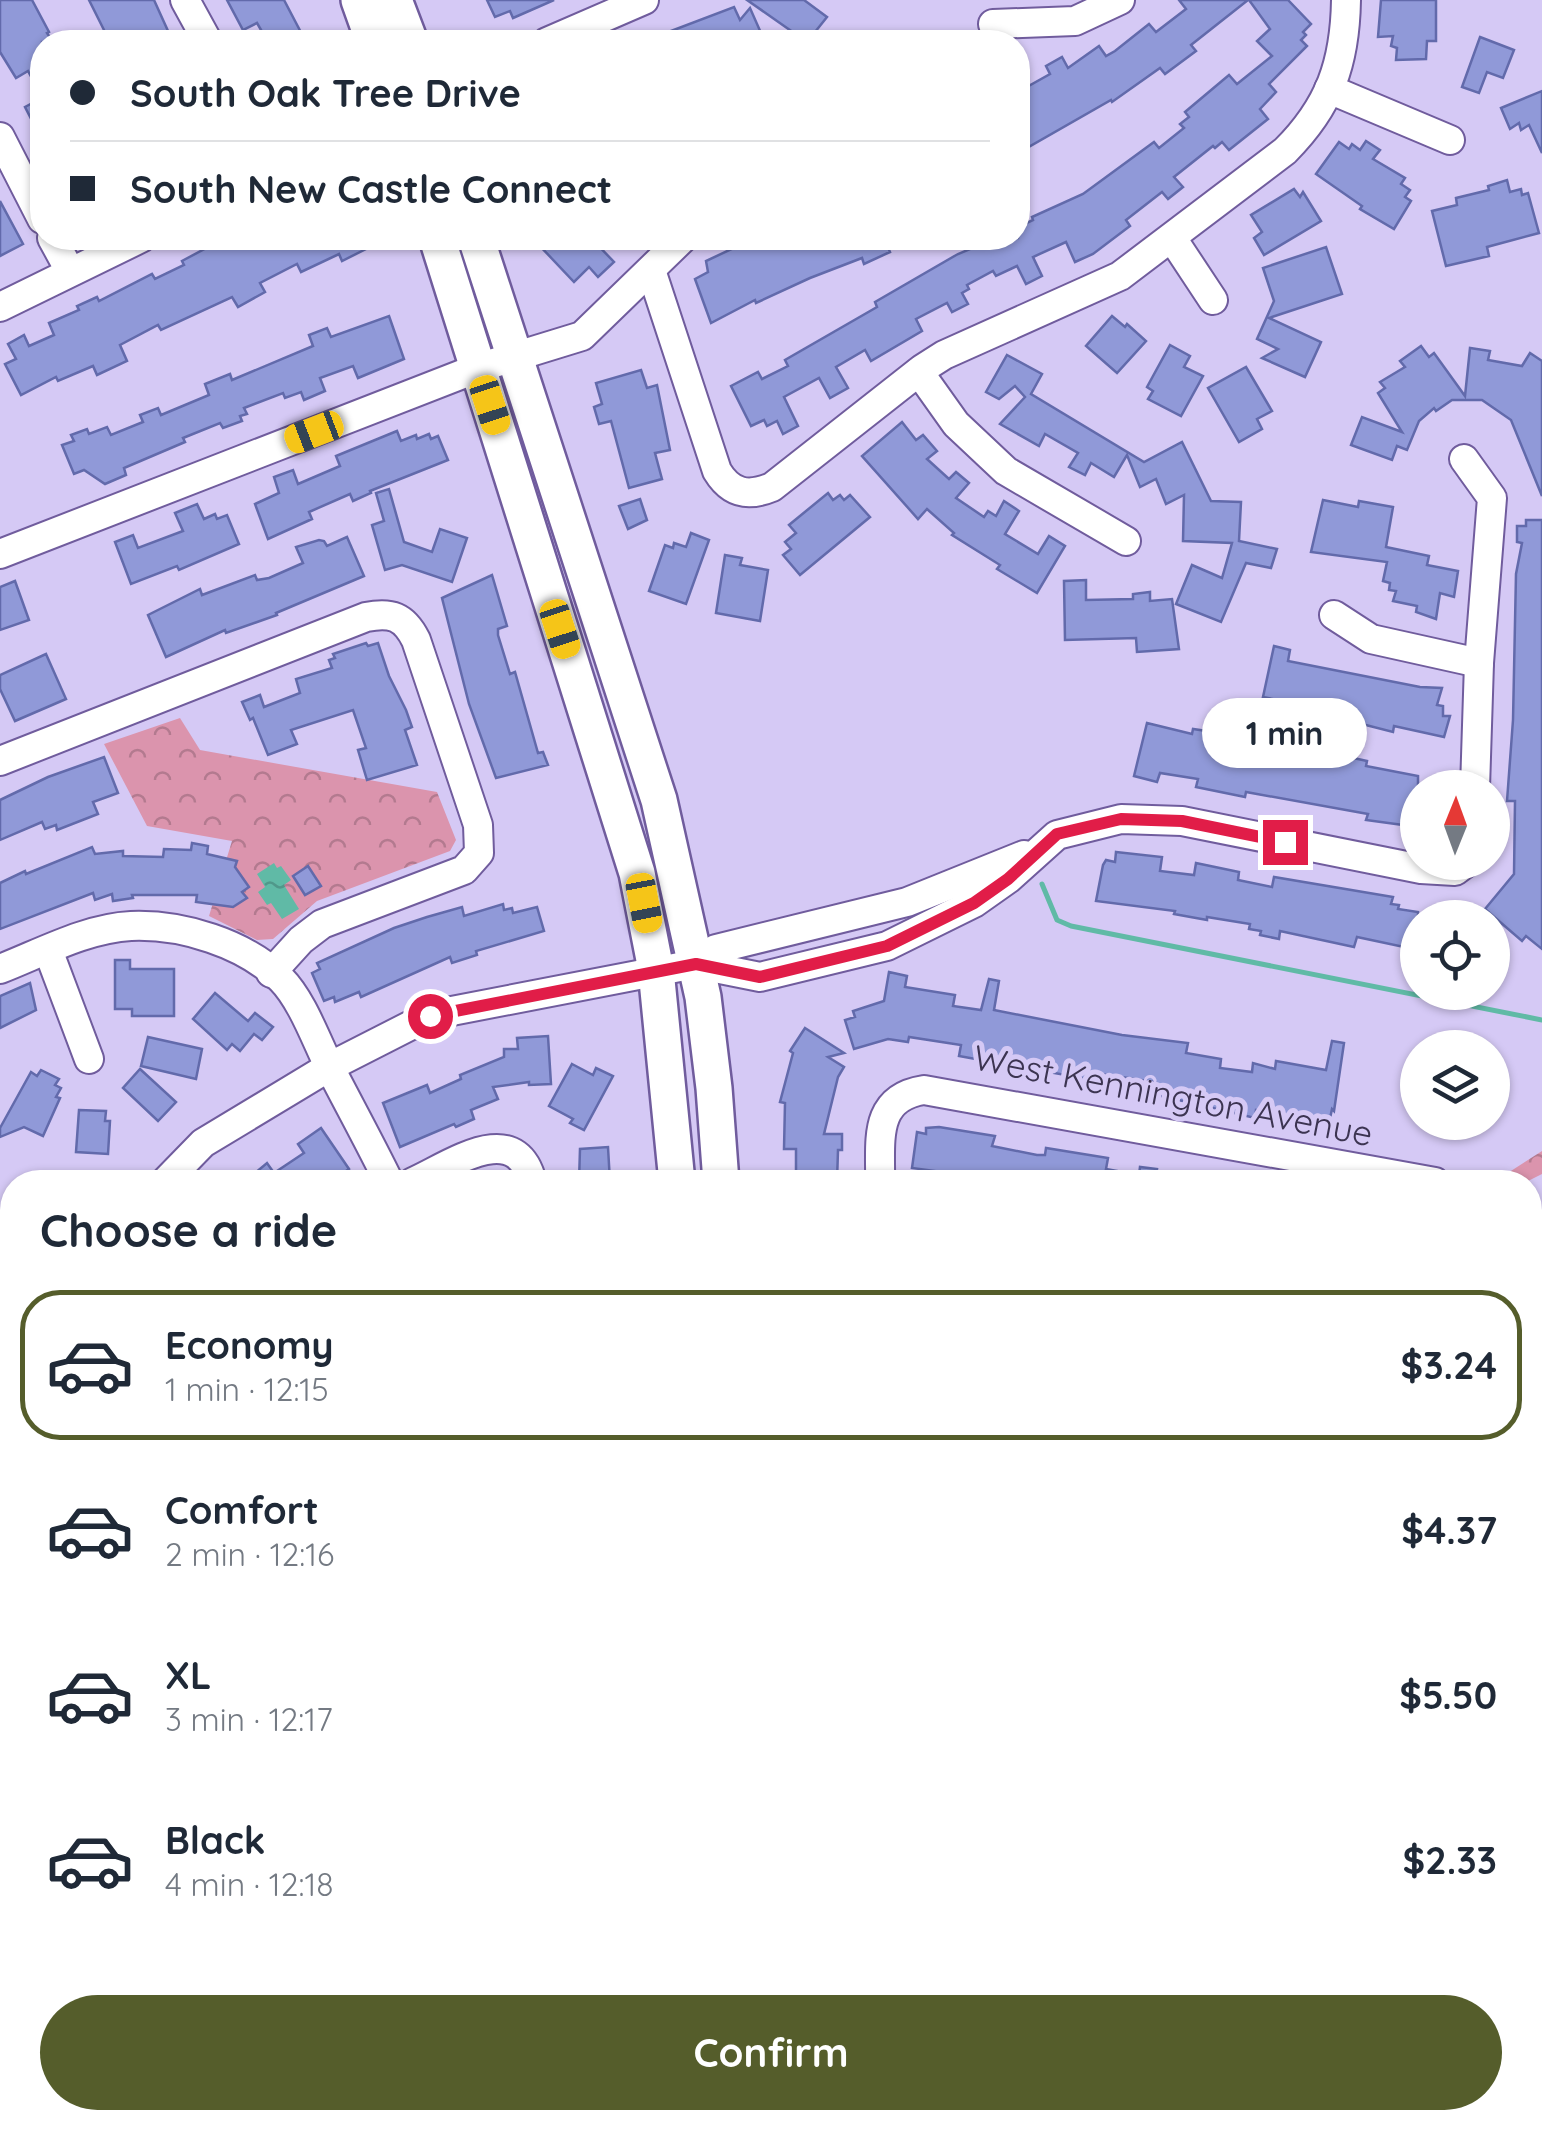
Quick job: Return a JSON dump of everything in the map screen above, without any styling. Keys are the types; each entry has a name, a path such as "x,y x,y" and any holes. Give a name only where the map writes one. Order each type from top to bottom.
{"main road":[{"path":"359,0 370,30"},
{"path":"394,0 405,30"},
{"path":"442,250 637,872 656,970 677,1170"},
{"path":"480,250 659,800 696,964 711,1057 721,1170"}],"street":[{"path":"186,0 202,30"},
{"path":"575,30 644,0"},
{"path":"990,22 1076,21 1120,0"},
{"path":"651,270 717,471 740,503 772,487 944,354 1120,276 1285,151 1307,129 1329,88 1344,44 1346,0"},
{"path":"1329,88 1450,140"},
{"path":"0,138 30,196"},
{"path":"1172,238 1212,300"},
{"path":"59,250 70,271"},
{"path":"0,307 116,250"},
{"path":"0,554 478,368 582,336 671,250"},
{"path":"919,372 956,424 1006,471 1126,541"},
{"path":"1464,459 1492,498 1479,663 1476,770"},
{"path":"0,761 366,616 403,611 478,825 484,860 322,924 301,940 272,973"},
{"path":"1334,614 1372,640 1479,663"},
{"path":"177,1170 204,1143 330,1067 430,1016 696,964 716,949 907,902 1042,848 1057,834 1121,819 1182,821 1400,865"},
{"path":"0,969 105,930 131,926 202,936 242,952 282,980 318,1040 383,1170"},
{"path":"48,950 89,1058"},
{"name":"West Kennington Avenue","path":"880,1170 882,1123 890,1089 940,1090 1371,1170"},
{"path":"441,1170 490,1149 520,1147 528,1170"}],"green space":[{"path":"180,718 200,750 437,792 456,840 450,851 317,901 273,939 257,940 209,916 232,841 147,826 104,744"},
{"path":"1542,1151 1542,1170 1512,1170"}],"water":[{"path":"274,863 291,880 284,885 299,909 282,919 258,892 265,887 257,874"}],"building":[{"path":"0,0 32,0 48,30 30,30 30,75 28,71 16,78 0,52"},
{"path":"89,0 154,0 168,30 104,30"},
{"path":"227,0 284,0 300,30 261,30 257,23 243,30"},
{"path":"487,0 554,0 513,18 510,11 495,17"},
{"path":"747,0 804,0 827,17 817,30 790,30"},
{"path":"1179,0 1248,0 1191,45 1196,51 1165,74 1160,68 1112,102 1030,146 1030,85 1050,74 1046,66 1062,57 1068,68 1099,46 1106,56 1149,24 1156,32 1186,9"},
{"path":"1249,0 1288,0 1311,24 1301,40 1307,46 1269,84 1276,92 1260,109 1268,119 1229,150 1222,142 1213,146 1174,177 1183,187 1168,199 1162,192 1126,220 1130,226 1093,254 1075,262 1066,242 1033,257 1042,276 1026,284 1017,266 996,276 993,271 967,285 969,289 962,293 968,304 952,312 947,303 916,319 922,331 871,361 865,350 836,367 848,388 830,398 819,378 784,397 798,426 783,434 777,421 767,426 764,420 751,426 731,386 758,372 762,379 788,366 785,360 958,254 968,250 1030,250 1032,217 1083,194 1154,142 1159,148 1184,128 1180,124 1189,117 1185,112 1229,75 1237,84 1272,56 1257,41 1270,29"},
{"path":"1381,0 1436,0 1436,41 1427,41 1426,59 1396,60 1397,48 1391,46 1393,36 1378,37"},
{"path":"734,7 740,20 750,8 760,30 674,30"},
{"path":"1480,37 1514,50 1503,78 1487,72 1479,93 1462,87"},
{"path":"1542,91 1542,153 1529,125 1521,130 1519,123 1510,129 1501,108"},
{"path":"1366,141 1380,150 1373,159 1405,178 1401,184 1410,190 1405,197 1411,201 1394,229 1360,209 1362,206 1316,174 1339,142 1360,150"},
{"path":"1507,180 1510,192 1521,189 1522,195 1528,193 1539,233 1487,247 1489,256 1446,266 1432,211 1457,205 1456,198 1489,190 1488,186"},
{"path":"1294,189 1300,197 1303,192 1321,221 1264,255 1254,238 1262,232 1251,215"},
{"path":"0,201 23,244 0,256"},
{"path":"1326,247 1342,294 1269,318 1321,342 1305,377 1262,358 1278,349 1257,339 1274,301 1263,268"},
{"path":"203,250 364,250 342,261 339,254 301,272 297,264 260,283 265,292 238,307 232,297 161,330 158,325 120,345 127,361 97,375 93,366 58,381 56,377 21,395 5,364 16,359 8,344 24,335 29,346 54,335 49,323 79,310 77,306 97,297 99,301 152,274 155,279 184,265 182,261"},
{"path":"544,250 602,250 614,262 598,277 589,267 574,282"},
{"path":"729,250 890,252 864,264 862,258 810,278 711,323 695,279 708,272 706,261"},
{"path":"389,316 404,359 358,378 353,366 320,378 325,391 304,400 301,392 285,398 283,393 244,408 247,414 240,416 242,421 223,428 220,423 183,438 185,442 124,468 126,475 105,484 84,470 74,474 62,445 74,441 71,435 107,427 111,435 143,422 140,415 158,408 161,415 209,395 205,384 230,374 232,380 313,346 309,335 327,328 331,337"},
{"path":"1112,316 1146,341 1117,373 1086,346"},
{"path":"1170,345 1190,356 1184,367 1203,376 1181,416 1148,399 1153,391 1147,387"},
{"path":"1421,346 1429,357 1434,353 1465,396 1470,348 1490,351 1488,360 1522,366 1530,353 1542,361 1542,496 1511,420 1482,400 1452,400 1436,411 1434,408 1419,421 1407,450 1397,446 1392,460 1351,445 1362,417 1402,432 1378,393 1385,388 1380,382 1405,367 1400,361"},
{"path":"1007,355 1042,374 1031,394 1144,462 1182,442 1211,501 1241,502 1239,541 1277,549 1271,568 1246,563 1221,622 1176,604 1192,565 1222,578 1232,543 1183,541 1184,495 1166,504 1156,479 1140,487 1127,455 1114,477 1091,463 1085,475 1069,467 1078,453 1045,434 1039,446 1000,424 1025,397 1015,386 999,399 986,392"},
{"path":"1246,367 1272,411 1257,419 1262,429 1239,442 1208,388"},
{"path":"641,370 647,388 657,385 670,450 655,453 662,479 629,488 611,421 599,424 594,407 602,404 596,383"},
{"path":"902,422 916,440 923,435 937,451 927,459 949,479 956,472 969,483 956,498 984,517 988,511 996,516 1004,501 1019,511 1005,534 1038,554 1049,536 1065,546 1037,593 952,535 927,509 918,519 862,456"},
{"path":"397,431 401,441 416,435 417,439 429,434 431,439 438,436 448,460 353,501 350,494 309,512 312,519 268,539 255,504 279,493 274,477 293,470 298,484 340,466 336,456"},
{"path":"389,489 404,542 432,552 440,529 467,538 452,582 402,565 385,570 372,525 384,521 376,493"},
{"path":"828,493 833,500 840,495 844,500 850,495 870,517 800,575 783,555 791,549 785,542 796,533 789,525"},
{"path":"640,499 647,520 628,529 619,506"},
{"path":"1323,500 1358,507 1359,501 1393,507 1386,547 1429,556 1427,565 1458,571 1454,597 1440,593 1436,619 1416,612 1417,606 1393,601 1396,591 1389,590 1390,583 1383,581 1387,562 1311,552"},
{"path":"197,504 204,519 215,514 217,519 227,515 239,544 179,570 177,566 131,584 115,542 133,535 138,548 183,531 175,513"},
{"path":"1526,520 1542,520 1542,949 1526,936 1522,941 1510,931 1510,900 1492,900 1514,874 1515,801 1510,801 1509,770 1516,574 1522,543 1517,542 1517,526 1526,526"},
{"path":"691,533 709,540 686,604 649,591 665,545 686,547"},
{"path":"347,537 364,576 277,615 226,633 225,630 166,657 148,615 200,589 202,595 255,575 257,580 269,578 303,563 296,547 319,540 327,546"},
{"path":"725,555 742,558 740,565 768,570 760,621 716,613"},
{"path":"492,575 507,626 498,629 498,635 510,674 515,672 538,753 543,752 548,765 496,778 469,704 442,598"},
{"path":"1086,580 1086,600 1133,599 1133,594 1150,592 1150,601 1172,599 1179,649 1137,652 1136,638 1065,640 1064,581"},
{"path":"15,581 29,620 0,630 0,587"},
{"path":"378,643 412,727 405,730 417,765 367,780 358,750 366,748 353,710 291,730 297,744 268,755 242,702 260,695 264,707 300,693 296,679 332,668 329,660 335,658 333,654"},
{"path":"1274,646 1290,650 1288,661 1442,688 1437,705 1443,706 1443,716 1450,716 1444,737 1394,726 1393,732 1362,724 1361,727 1298,718 1301,705 1263,697"},
{"path":"46,654 66,699 15,721 0,689 0,675"},
{"path":"1147,723 1192,734 1193,729 1240,736 1258,740 1257,743 1367,761 1366,766 1400,773 1400,825 1366,820 1368,814 1196,787 1198,779 1160,773 1157,782 1134,776"},
{"path":"104,757 118,793 93,802 98,814 57,830 56,825 45,829 42,822 0,840 0,800"},
{"path":"192,843 208,846 207,854 237,861 235,867 249,887 242,892 247,898 233,907 196,902 197,895 132,895 133,898 113,901 112,894 95,900 93,893 0,929 0,883 25,871 26,874 92,847 95,854 123,851 123,856 163,857 164,849 191,850"},
{"path":"1116,852 1162,857 1160,871 1194,875 1196,863 1239,872 1238,880 1272,887 1274,877 1393,897 1391,904 1399,905 1400,909 1400,946 1357,937 1354,947 1280,931 1279,939 1260,935 1261,931 1249,929 1250,924 1096,901 1103,865 1106,860 1115,862"},
{"path":"308,866 321,886 305,895 293,876"},
{"path":"503,904 504,910 512,908 513,913 537,907 544,931 476,951 477,955 452,963 450,957 361,997 359,992 335,1002 334,997 324,1001 312,973 320,969 317,963 427,917 462,907 464,916"},
{"path":"115,960 130,960 130,969 174,969 174,1016 132,1016 132,1009 115,1009"},
{"path":"889,972 907,976 905,987 955,995 953,1006 981,1010 989,979 999,981 994,1010 1122,1035 1188,1043 1186,1053 1221,1059 1220,1068 1252,1072 1253,1063 1275,1069 1276,1061 1326,1070 1332,1041 1344,1043 1334,1111 1329,1123 1256,1110 1255,1118 1153,1094 1155,1082 1094,1073 1094,1080 959,1056 961,1045 909,1037 908,1042 888,1039 854,1049 845,1020 855,1017 853,1011 884,1001"},
{"path":"30,983 36,1010 0,1028 0,996"},
{"path":"215,993 248,1021 255,1013 273,1027 262,1040 254,1034 240,1051 232,1044 227,1050 193,1019"},
{"path":"805,1028 844,1053 828,1057 844,1067 824,1134 842,1134 837,1170 796,1170 796,1149 784,1149 785,1103 780,1102 793,1053 790,1051"},
{"path":"548,1036 551,1084 529,1082 493,1087 498,1099 471,1110 474,1119 400,1147 383,1103 427,1085 430,1093 461,1079 460,1075 504,1057 504,1049 518,1049 517,1038"},
{"path":"148,1037 202,1049 196,1079 141,1066"},
{"path":"572,1064 593,1075 596,1068 613,1076 584,1130 549,1106"},
{"path":"140,1069 176,1102 158,1121 123,1088"},
{"path":"41,1070 59,1079 55,1085 61,1088 43,1136 24,1127 0,1137 0,1128 31,1072 37,1076"},
{"path":"79,1110 106,1111 105,1121 110,1121 108,1154 76,1152"},
{"path":"321,1128 349,1169 278,1170 304,1153 298,1144"},
{"path":"926,1128 995,1136 992,1146 1037,1155 1045,1155 1046,1148 1108,1158 1106,1169 1112,1170 912,1168 917,1132 926,1134"},
{"path":"608,1147 609,1170 579,1170 580,1149"}],"waterway":[{"path":"1042,884 1057,920 1071,926 1542,1020"}],"route":[{"path":"430,1016 696,964 760,977 887,946 974,903 1008,879 1057,834 1121,819 1182,821 1285,842"}]}
